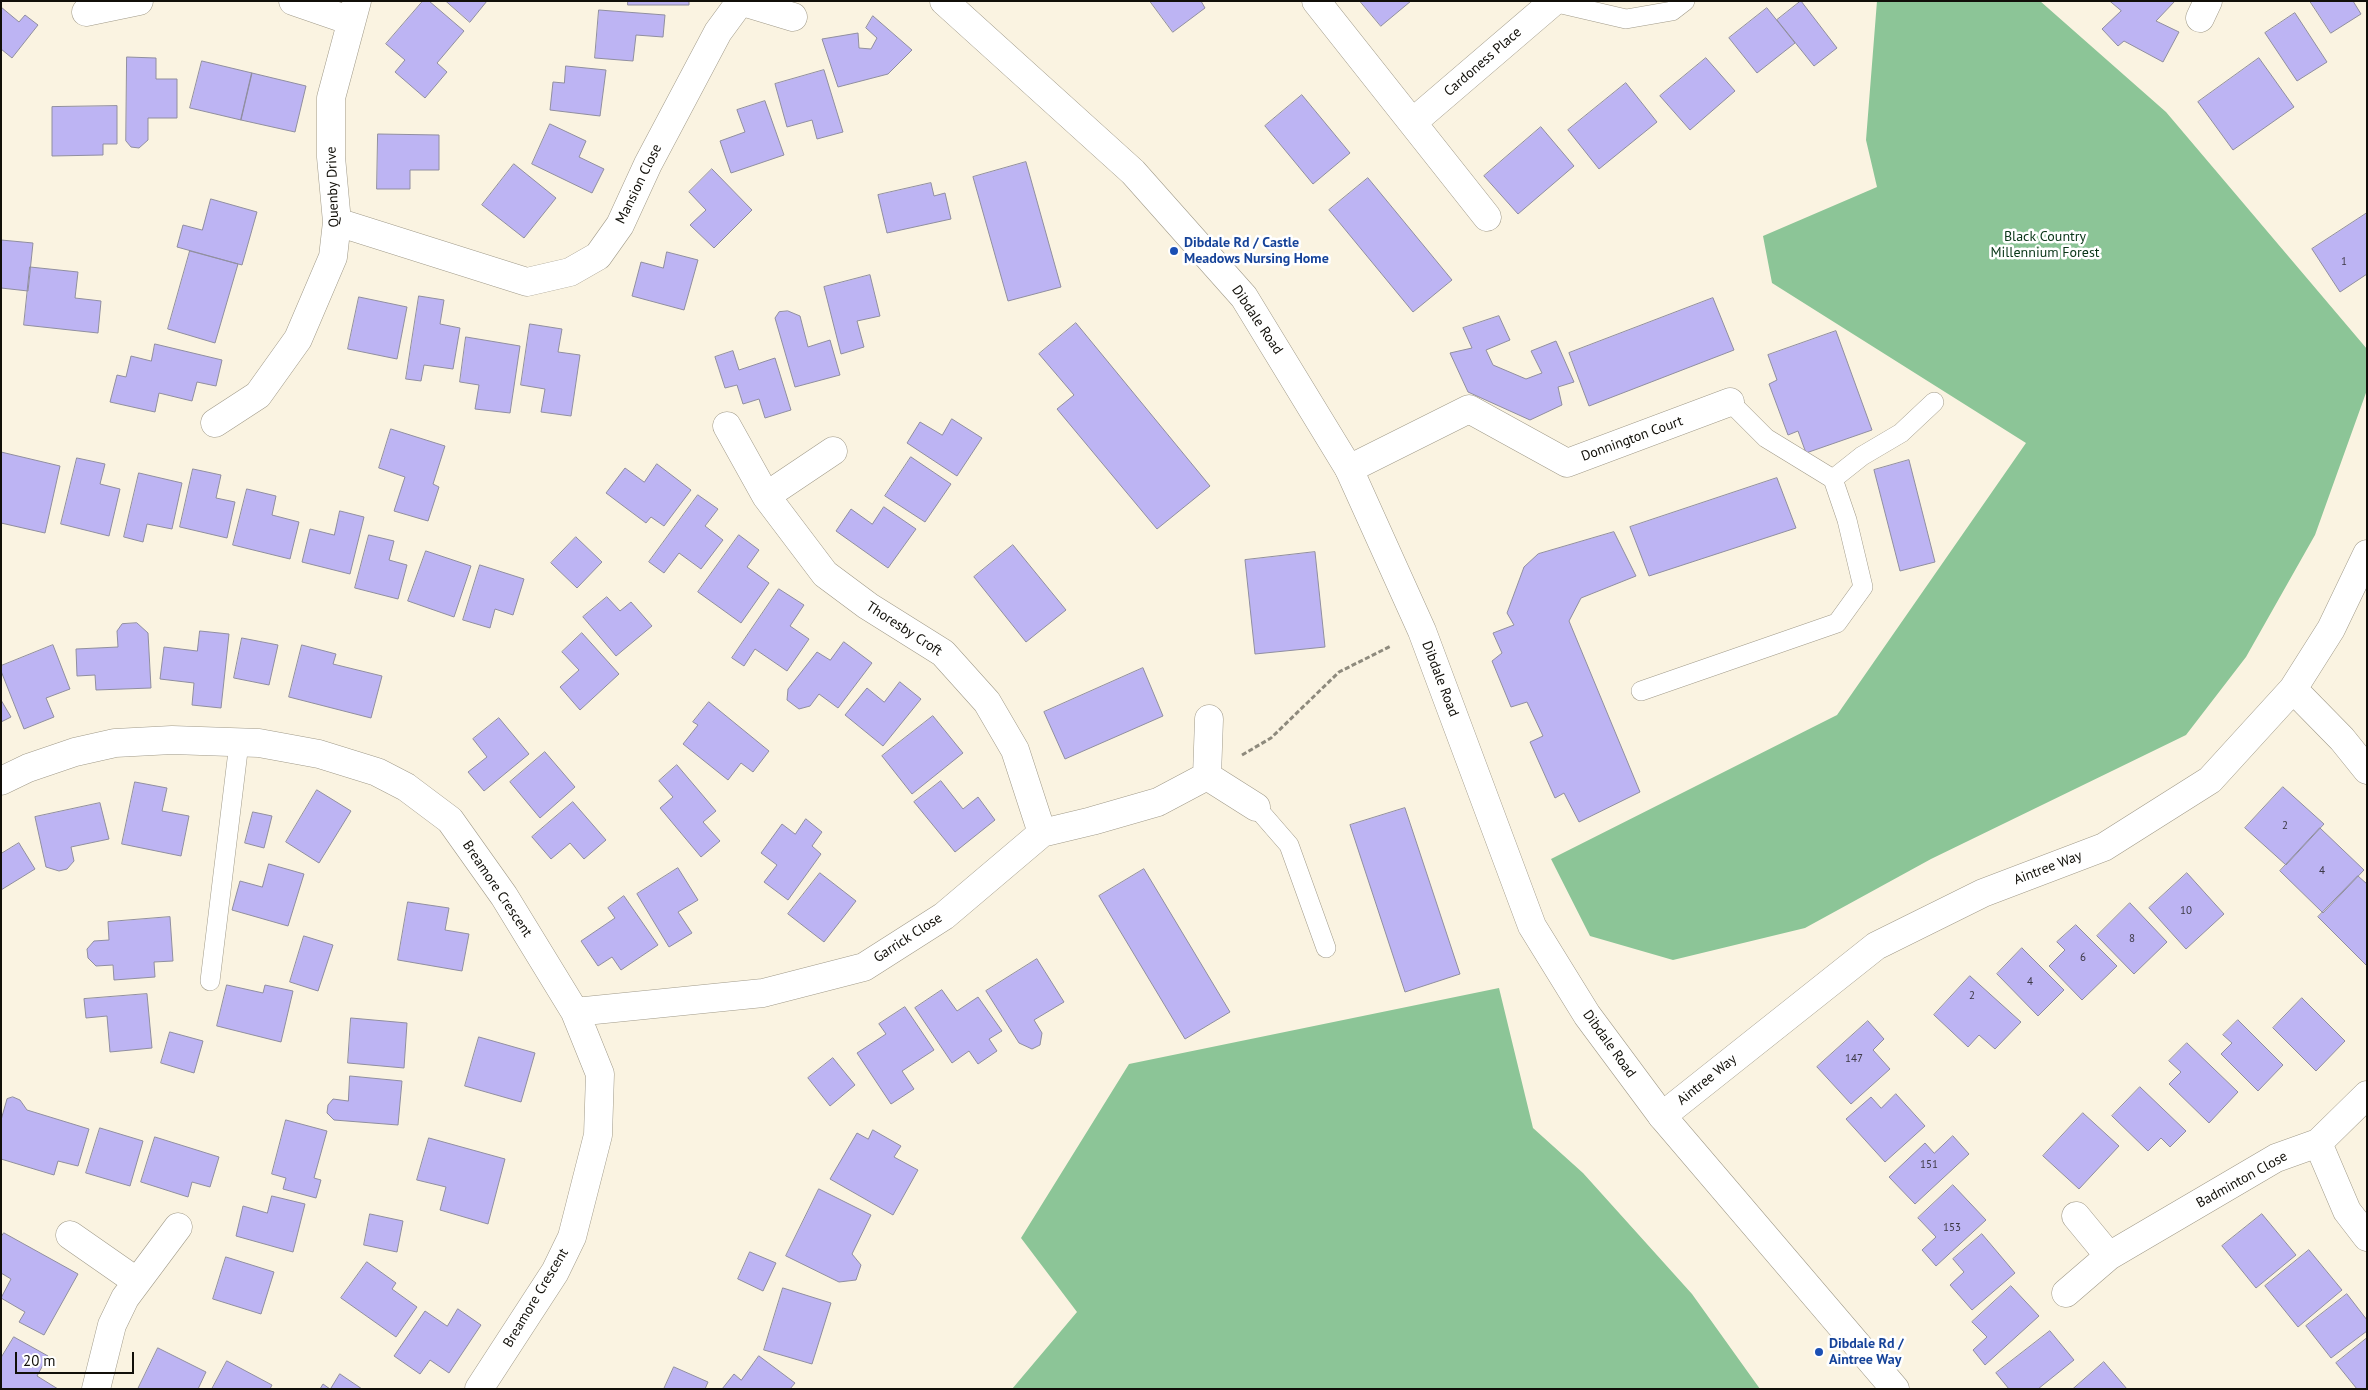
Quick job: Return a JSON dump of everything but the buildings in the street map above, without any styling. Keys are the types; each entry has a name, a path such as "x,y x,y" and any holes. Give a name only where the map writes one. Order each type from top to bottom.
{"street":[{"path":"86,12 139,1"},
{"path":"293,1 354,11"},
{"name":"Dibdale Road","path":"944,1 1133,172 1244,297 1349,469 1422,631 1532,926 1587,1015 1662,1116 1895,1389"},
{"path":"1316,1 1487,217"},
{"name":"Mansion Close","path":"337,222 527,282 570,272 598,256 620,225 648,164 714,41 740,2 793,17"},
{"name":"Cardoness Place","path":"1413,122 1553,2"},
{"name":"Quenby Drive","path":"215,423 258,395 298,339 332,257 337,222 331,157 331,98 354,11"},
{"name":"Donnington Court","path":"1349,469 1469,409 1567,463 1730,402"},
{"name":"Thoresby Croft","path":"727,426 766,496 825,574 868,606 943,653 986,702 1015,750 1042,833"},
{"path":"766,496 833,452"},
{"name":"Aintree Way","path":"1662,1116 1876,946 1983,893 2104,847 2210,780 2293,689 2331,629 2367,554"},
{"path":"2293,689 2342,739 2367,770"},
{"path":"1209,719 1207,776 1256,807"},
{"name":"Breamore Crescent","path":"1,781 28,768 76,752 115,743 172,740 259,743 319,754 377,772 406,786 450,820 504,896 575,1012 600,1074 598,1135 572,1237 555,1272 479,1389"},
{"name":"Garrick Close","path":"575,1012 763,993 864,967 944,916 1042,833 1158,802 1207,776"},
{"name":"Badminton Close","path":"2066,1293 2108,1256 2276,1158 2318,1143 2367,1095"},
{"path":"2318,1143 2347,1211 2367,1237"},
{"path":"2076,1216 2108,1256"},
{"path":"96,1389 112,1325 136,1281 178,1227"},
{"path":"70,1235 136,1281"}],"lane":[{"path":"1553,2 1626,19 1672,11 1685,1"},
{"path":"1642,690 1837,623 1863,587 1847,520 1833,479 1766,438 1730,402"},
{"path":"1833,479 1862,456 1901,433 1934,402"},
{"path":"210,981 239,743"},
{"path":"1256,807 1289,845 1326,948"}],"path":[{"path":"1207,776 1271,738 1339,672 1422,631"}],"green space":[{"name":"Black Country Millennium Forest","path":"1877,1 2040,1 2166,112 2367,349 2367,390 2315,535 2246,657 2186,735 1931,859 1805,928 1673,960 1590,936 1551,859 1837,715 2026,443 1772,283 1763,236 1877,187 1866,140"},
{"path":"1499,988 1533,1128 1583,1173 1692,1294 1760,1389 1012,1389 1077,1312 1021,1238 1129,1064"}],"place":[{"name":"Dibdale Rd / Castle Meadows Nursing Home","path":"1174,251"},
{"name":"Dibdale Rd / Aintree Way","path":"1819,1352"}]}
